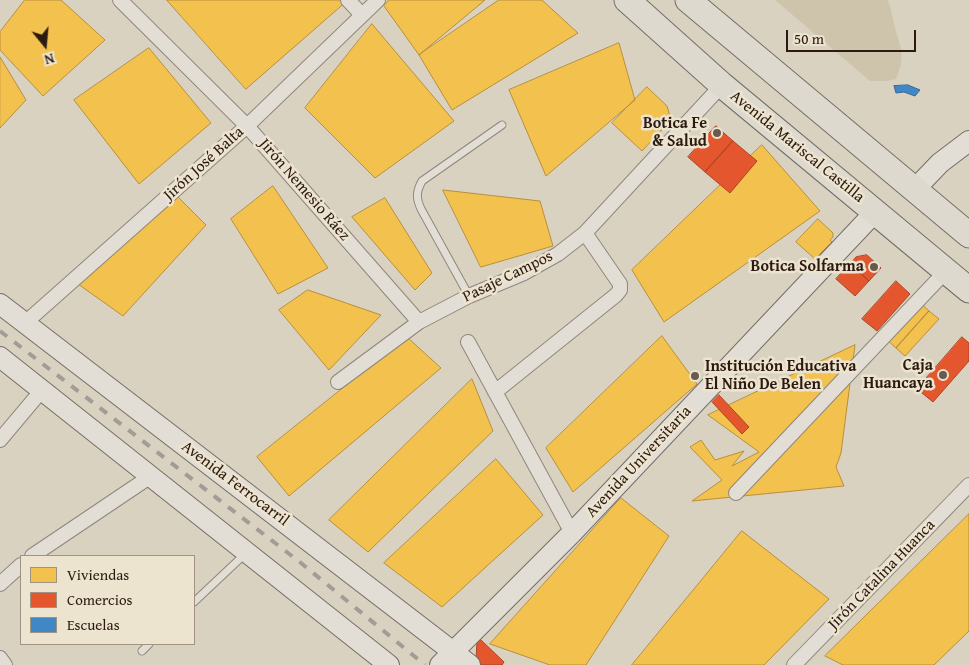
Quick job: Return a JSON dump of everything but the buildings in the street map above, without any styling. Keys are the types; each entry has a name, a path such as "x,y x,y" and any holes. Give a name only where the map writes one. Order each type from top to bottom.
{"highway":[{"name":"Avenida Mariscal Castilla","path":"627,0 722,85 969,290"},
{"path":"688,0 969,235"}],"street":[{"name":"Jirón Nemesio Ráez","path":"120,0 248,126 419,322"},
{"path":"348,0 362,15"},
{"name":"Jirón José Balta","path":"25,323 248,126 378,0"},
{"name":"Pasaje Campos","path":"338,382 419,322 469,296 524,273 558,254 585,233 722,85"},
{"path":"914,190 940,163 969,141"},
{"name":"Avenida Universitaria","path":"447,658 572,533 876,211"},
{"path":"495,392 620,290 620,284 585,233"},
{"path":"736,493 946,270"},
{"name":"Avenida Ferrocarril","path":"0,304 447,658 470,665"},
{"path":"468,342 572,533"},
{"path":"0,357 390,665"},
{"path":"0,440 42,390"},
{"path":"33,555 150,476"},
{"name":"Jirón Catalina Huanca","path":"794,665 969,485"},
{"path":"0,584 20,567"},
{"path":"0,658 5,665"}],"lane":[{"path":"469,296 420,209 416,200 416,190 422,181 502,125"},
{"path":"195,601 248,552"},
{"path":"142,651 148,645"}],"shaded area":[{"path":"775,0 888,0 901,47 902,58 896,79 870,81"}],"railway":[{"path":"0,331 301,563 425,665"}],"place":[{"name":"Botica Fe & Salud","path":"717,133"},
{"name":"Botica Solfarma","path":"874,267"},
{"name":"Caja Huancaya","path":"943,375"},
{"name":"Institución Educativa El Niño De Belen","path":"695,376"}]}
